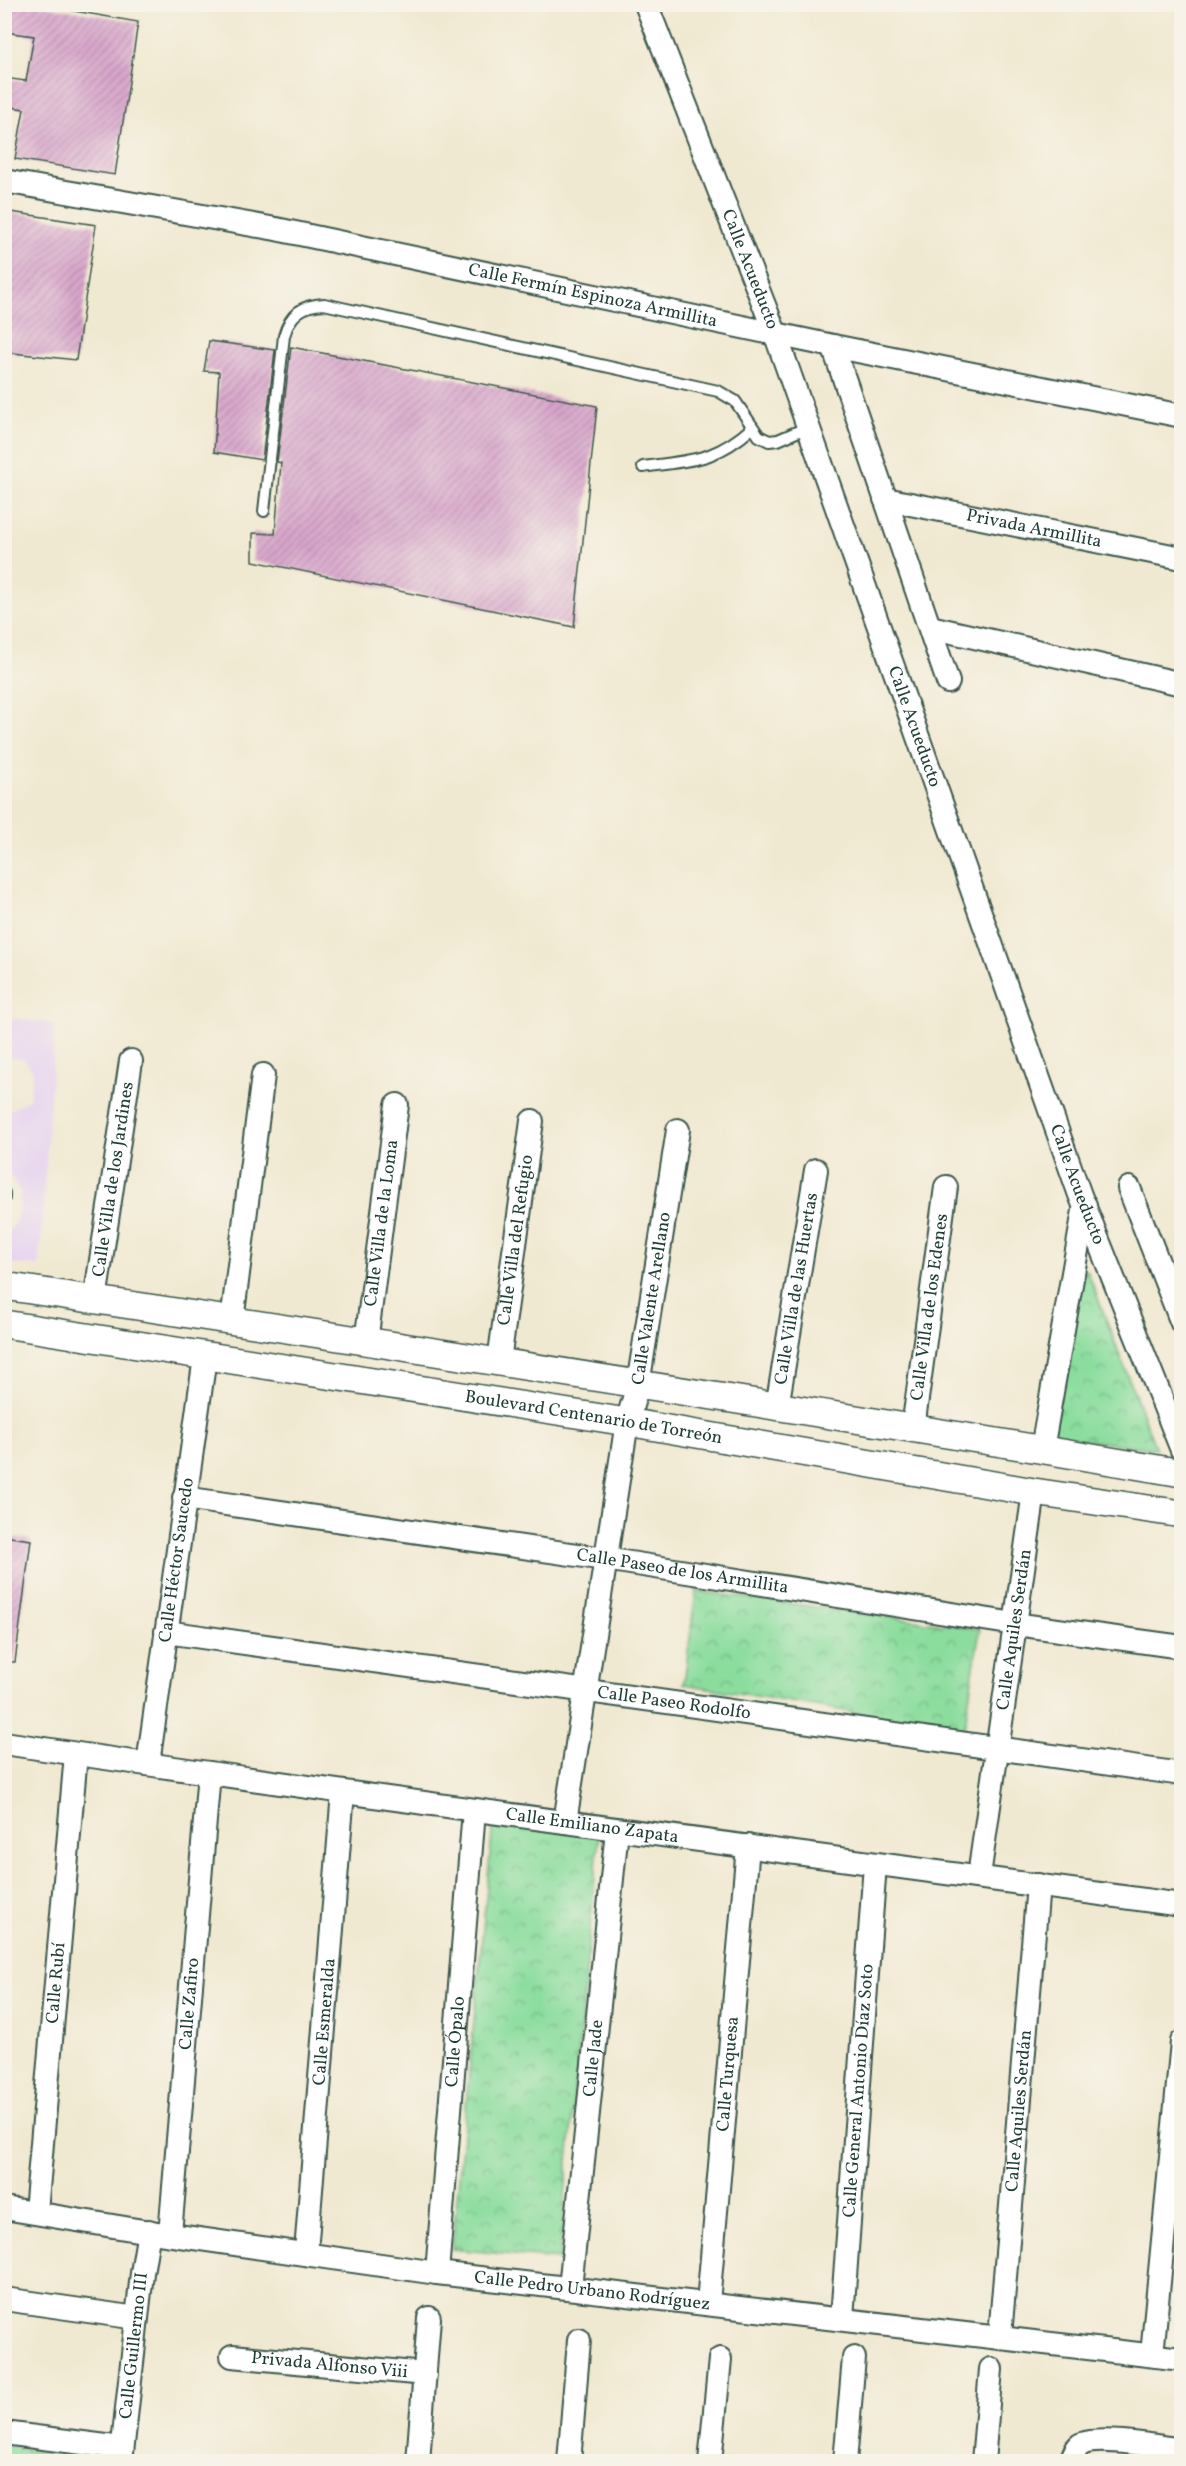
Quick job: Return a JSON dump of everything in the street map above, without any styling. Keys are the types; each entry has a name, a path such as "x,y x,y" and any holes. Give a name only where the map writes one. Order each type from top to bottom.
{"street":[{"name":"Calle Acueducto","path":"646,4 775,333 1084,1205 1182,1450"},
{"name":"Calle Fermín Espinoza Armillita","path":"4,181 276,229 833,346 1182,416"},
{"path":"833,346 948,682"},
{"name":"Privada Armillita","path":"885,499 1182,558"},
{"path":"930,627 1182,684"},
{"name":"Calle Villa de los Jardines","path":"95,1300 131,1061"},
{"path":"232,1322 263,1075"},
{"name":"Calle Villa de la Loma","path":"366,1342 397,1105"},
{"name":"Calle Villa del Refugio","path":"499,1361 532,1121"},
{"name":"Calle Valente Arellano","path":"565,1822 605,1559 678,1130"},
{"name":"Calle Villa de las Huertas","path":"777,1407 816,1170"},
{"name":"Calle Villa de los Edenes","path":"904,1427 946,1187"},
{"path":"1129,1188 1182,1323"},
{"path":"1042,1449 1084,1205"},
{"name":"Boulevard Centenario de Torreón","path":"4,1286 499,1361 633,1402 1034,1492 1182,1514"},
{"name":"Boulevard Centenario de Torreón","path":"4,1324 205,1357 633,1402 777,1407 1182,1473"},
{"name":"Calle Héctor Saucedo","path":"148,1764 205,1357"},
{"path":"633,1402 885,1439 904,1427"},
{"name":"Calle Aquiles Serdán","path":"979,1876 1034,1492"},
{"name":"Calle Paseo de los Armillita","path":"184,1498 605,1559 1015,1624 1182,1647"},
{"name":"Calle Paseo Rodolfo","path":"166,1632 1182,1774"},
{"name":"Calle Emiliano Zapata","path":"4,1743 617,1830 979,1876 1182,1905"},
{"name":"Calle Rubí","path":"36,2212 75,1754"},
{"name":"Calle Zafiro","path":"159,2232 209,1773"},
{"name":"Calle Esmeralda","path":"306,2252 343,1792"},
{"name":"Calle Ópalo","path":"437,2273 474,1810"},
{"name":"Calle Jade","path":"570,2288 617,1830"},
{"name":"Calle Turquesa","path":"708,2303 748,1846"},
{"name":"Calle General Antonio Díaz Soto","path":"842,2318 875,1864"},
{"name":"Calle Aquiles Serdán","path":"1000,2336 1038,1885"},
{"path":"1152,2355 1182,2042"},
{"name":"Calle Pedro Urbano Rodríguez","path":"4,2208 437,2273 1000,2336 1182,2359"},
{"name":"Calle Guillermo III","path":"121,2455 137,2318 159,2232"},
{"path":"4,2299 137,2318"},
{"path":"418,2462 429,2318"},
{"path":"569,2462 579,2340"},
{"name":"Privada Alfonso Viii","path":"231,2356 425,2374"},
{"path":"845,2462 854,2358"},
{"path":"710,2462 720,2359"},
{"path":"983,2462 991,2369"},
{"path":"4,2433 121,2455"},
{"path":"1071,2462 1080,2445 1089,2442 1126,2443 1182,2450"}],"lane":[{"path":"264,511 284,336 291,318 300,309 310,305 324,304 718,392 735,401 759,436 770,441 778,440 808,427"},
{"path":"643,467 709,457 729,447 752,428"},
{"path":"4,1193 4,1198"}],"shaded area":[{"path":"5,1017 55,1024 39,1266 5,1263 5,1233 15,1224 20,1207 20,1191 5,1172 5,1109 13,1109 29,1099 33,1072 25,1059 5,1057"}],"green space":[{"path":"1087,1270 1156,1449 1052,1436 1078,1277"},
{"path":"696,1591 980,1629 964,1731 684,1684"},
{"path":"493,1824 599,1834 559,2259 452,2249"},
{"path":"5,2446 106,2460 5,2461"}],"building":[{"path":"4,4 34,4 138,22 115,175 15,159 24,109 4,106 4,78 26,81 34,36 4,32"},
{"path":"4,211 96,225 76,360 4,352"},
{"path":"209,341 275,350 262,460 214,452 219,372 204,371"},
{"path":"291,347 597,406 574,627 253,561 253,533 275,534 281,463 277,462"},
{"path":"4,1536 31,1540 15,1662 4,1662"}]}
